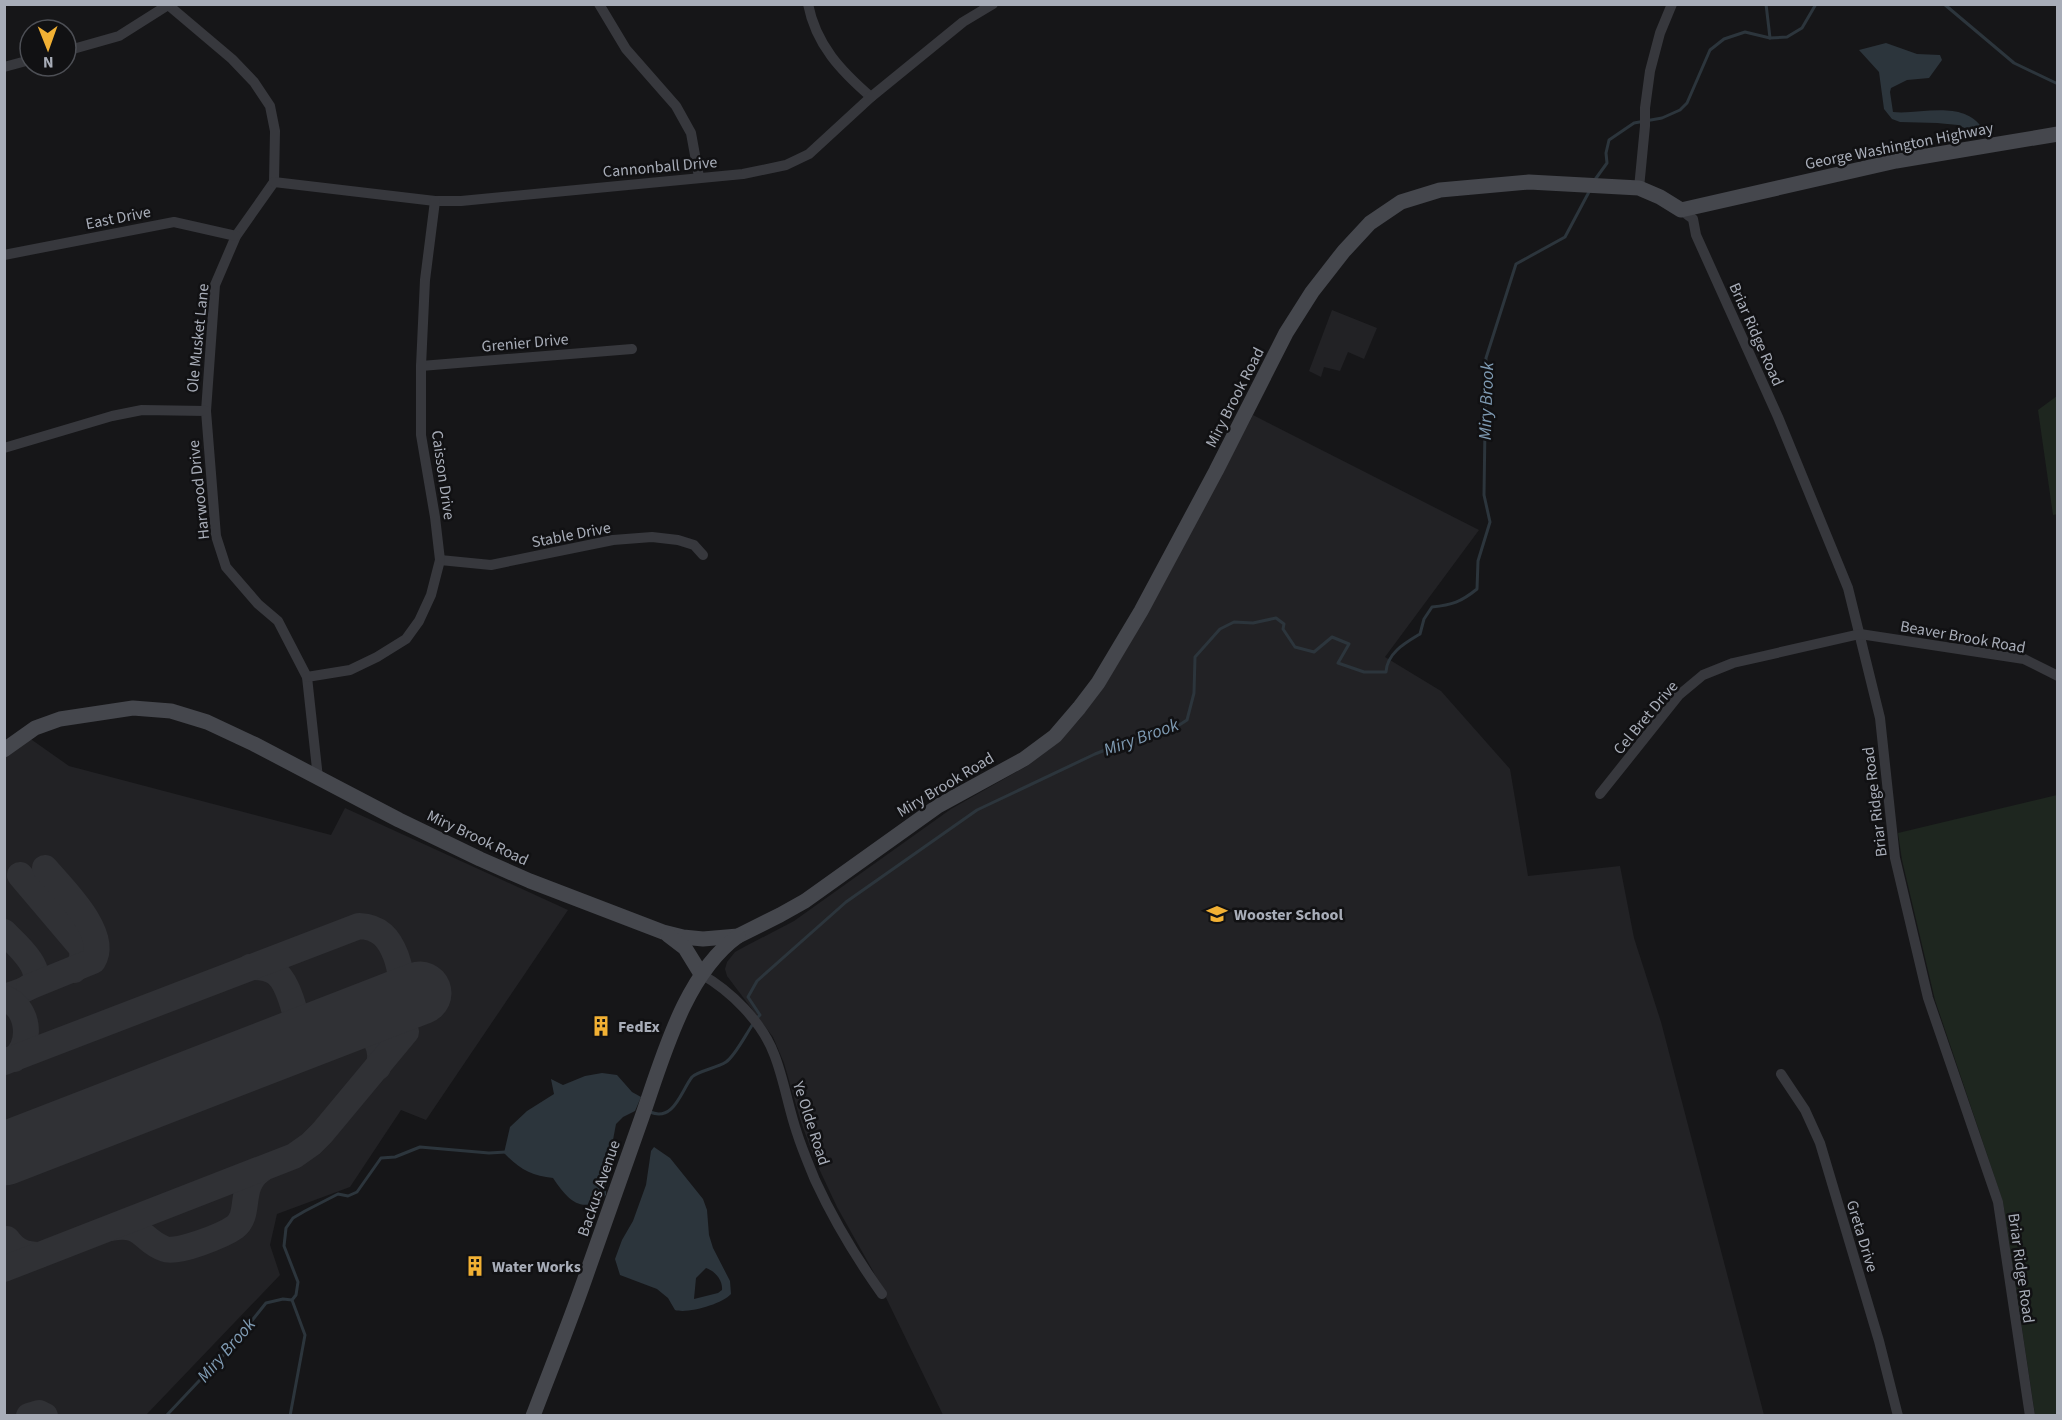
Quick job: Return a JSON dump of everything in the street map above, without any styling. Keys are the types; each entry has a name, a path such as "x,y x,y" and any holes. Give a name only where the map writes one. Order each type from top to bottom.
{"main road":[{"name":"George Washington Highway","path":"1681,210 1896,161 2058,134"},
{"name":"Miry Brook Road","path":"4,750 35,728 60,719 133,708 171,711 207,722 254,744 399,820 500,868 663,932 703,939 738,936 805,900 938,806 1024,759 1055,736 1098,683 1142,611 1286,333 1312,292 1370,222 1401,202 1440,190 1529,182 1639,188 1681,210"},
{"path":"663,932 685,948 701,974"},
{"name":"Backus Avenue","path":"533,1416 589,1269 644,1109 679,1018 701,974 724,946 738,936"}],"street":[{"path":"600,4 626,50 676,106 691,132 699,177"},
{"path":"808,4 812,23 825,47 854,82 872,97"},
{"name":"Cannonball Drive","path":"274,182 435,201 461,201 743,174 786,165 809,154 872,97 963,22 993,4"},
{"path":"1639,188 1650,72 1660,33 1672,4"},
{"path":"78,48 119,36 168,5 232,59 254,82 270,106 275,132 274,182"},
{"name":"Ole Musket Lane","path":"206,411 215,285 236,236 274,182"},
{"name":"Caisson Drive","path":"307,677 350,670 406,639 419,621 431,595 440,560 421,435 421,366 425,280 435,201"},
{"name":"Briar Ridge Road","path":"1681,210 1693,219 1696,235 1778,417 1848,588 1880,718 1895,858 1928,998 1998,1202 2030,1416"},
{"name":"East Drive","path":"4,255 174,222 236,236"},
{"name":"Grenier Drive","path":"421,366 632,349"},
{"path":"4,448 112,416 142,410 206,411"},
{"name":"Harwood Drive","path":"206,411 216,536 226,567 258,604 278,621 307,677 318,778"},
{"name":"Stable Drive","path":"440,560 491,565 613,540 652,537 678,540 694,545 703,555"},
{"name":"Beaver Brook Road","path":"1860,634 2024,659 2058,676"},
{"name":"Cel Bret Drive","path":"1600,794 1679,695 1703,675 1733,663 1860,634"},
{"name":"Ye Olde Road","path":"701,974 716,982 750,1017 759,1027 774,1053 797,1135 816,1182 868,1275 882,1294"},
{"name":"Greta Drive","path":"1781,1074 1805,1110 1820,1143 1879,1341 1898,1416"}],"shaded area":[{"path":"1886,43 1917,54 1940,55 1942,60 1929,78 1907,80 1891,88 1893,112 1953,111 1975,120 1983,129 1982,134 1958,125 1900,122 1892,119 1884,109 1879,72 1859,50"},
{"path":"1332,310 1377,328 1364,359 1348,352 1340,371 1324,367 1321,377 1309,371"},
{"path":"2057,396 2058,514 2053,515 2038,410"},
{"name":"Wooster School","path":"1253,415 1479,530 1385,657 1441,691 1510,769 1528,876 1620,866 1634,938 1661,1022 1764,1415 943,1415 873,1271 837,1207 815,1160 784,1063 773,1037 727,976 725,969 727,962 735,952 794,921 951,809 1027,766 1051,748 1079,720 1101,691 1162,587"},
{"path":"25,735 69,766 331,835 345,808 568,910 426,1120 401,1110 350,1187 277,1214 270,1245 280,1275 146,1415 5,1415 5,751"},
{"path":"2057,795 2057,1415 2035,1415 2003,1202 1935,1000 1902,860 1898,833"},
{"path":"602,1073 617,1075 632,1092 641,1097 635,1111 623,1117 616,1124 606,1177 606,1195 597,1201 583,1205 570,1199 553,1178 526,1171 504,1153 510,1127 527,1111 554,1094 551,1079 563,1085 585,1076"},
{"path":"654,1147 670,1158 703,1199 713,1248 730,1281 731,1294 713,1305 675,1310 668,1298 657,1289 620,1275 615,1259 622,1240 633,1221 646,1185 651,1151","holes":["706,1268 720,1279 722,1290 694,1299 696,1278"]}],"waterway":[{"path":"1766,4 1770,38"},
{"name":"Miry Brook","path":"1594,181 1607,163 1606,153 1609,140 1634,123 1662,118 1680,110 1687,103 1710,50 1724,39 1745,32 1770,38 1787,37 1802,28 1816,4"},
{"name":"Miry Brook","path":"1944,4 2014,63 2058,84"},
{"name":"Miry Brook","path":"757,1018 760,1015 748,997 757,981 846,902 977,810 1095,754 1136,738 1173,729 1187,720 1194,693 1195,657 1220,629 1234,622 1253,623 1276,618 1284,624 1283,629 1295,647 1314,652 1332,637 1349,644 1338,663 1364,672 1386,672 1393,654 1420,634 1424,619 1432,607 1456,602 1477,589 1478,561 1490,522 1484,495 1486,358 1516,264 1565,237 1590,190"},
{"name":"Miry Brook","path":"650,1112 658,1114 671,1109 692,1077 729,1059 753,1024"},
{"name":"Miry Brook","path":"166,1416 230,1348 266,1303 283,1299 292,1300 296,1295 298,1282 284,1246 286,1228 293,1218 338,1194 348,1196 357,1192 381,1158 395,1157 420,1147 489,1153 506,1152"},
{"name":"Miry Brook","path":"290,1416 305,1335 292,1300"}],"taxiway":[{"path":"29,987 93,961 97,950 90,925 82,912 45,868"},
{"path":"20,875 81,947 82,960 74,970"},
{"path":"4,1062 359,926 373,929 383,935 396,956 400,984 394,996 384,1007"},
{"path":"4,932 22,950 36,973 31,986 4,997"},
{"path":"250,967 266,968 277,974 285,984 292,1002 295,1016 294,1027 289,1036 276,1049"},
{"path":"4,998 19,1009 26,1026 24,1044 14,1059"},
{"path":"334,1026 354,1025 372,1035 379,1047 378,1067"},
{"path":"4,1269 294,1156 322,1133 406,1032"},
{"path":"111,1228 122,1227 136,1230 157,1246 171,1250 211,1239 240,1222 249,1184 261,1170"},
{"path":"7,1239 21,1252 39,1255"},
{"path":"29,1416 39,1413 45,1416"}],"runway":[{"path":"4,1154 420,993"}],"place":[{"name":"Wooster School","path":"1217,914"},
{"name":"FedEx","path":"601,1026"},
{"name":"Water Works","path":"475,1266"}]}
